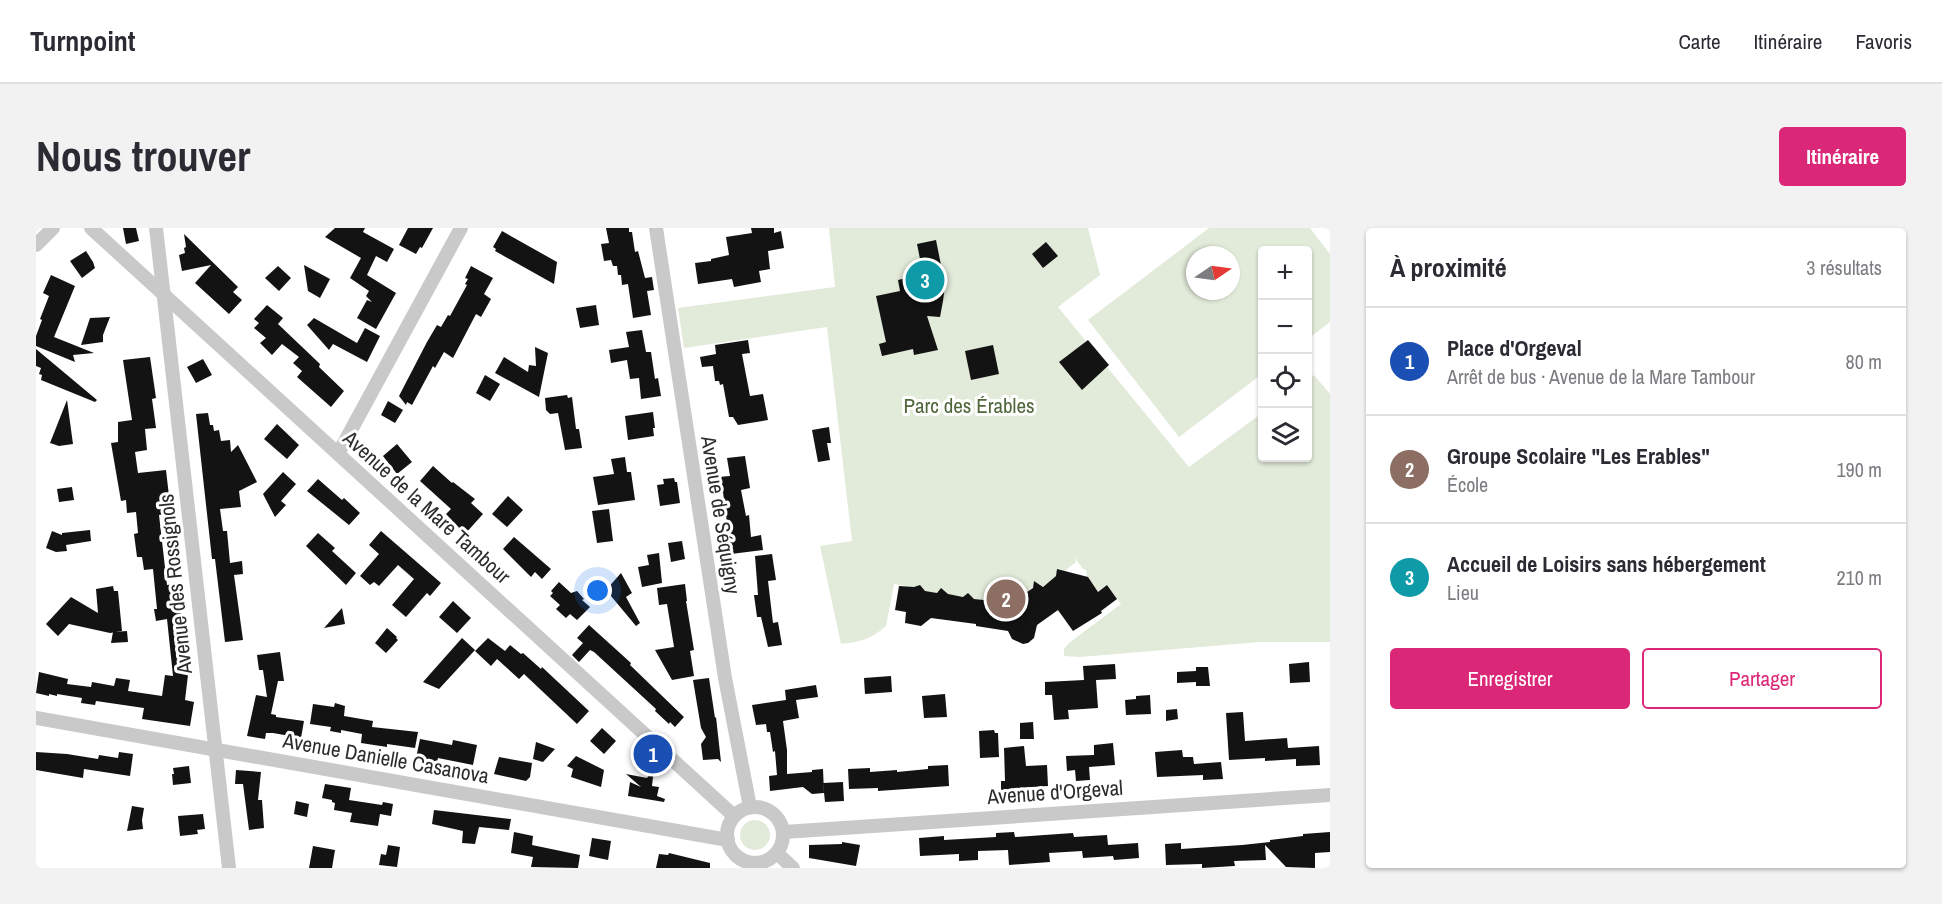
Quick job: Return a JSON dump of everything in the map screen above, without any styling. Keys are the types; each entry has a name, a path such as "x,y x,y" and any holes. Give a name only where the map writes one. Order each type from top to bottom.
{"street":[{"path":"36,245 53,228"},
{"name":"Avenue de la Mare Tambour","path":"91,228 734,816"},
{"name":"Avenue des Rossignols","path":"156,228 229,868"},
{"path":"338,454 461,228"},
{"name":"Avenue de Séquigny","path":"656,228 723,669 750,807"},
{"name":"Avenue Danielle Casanova","path":"36,718 728,840"},
{"name":"Avenue d'Orgeval","path":"784,832 1330,795"},
{"path":"750,807 759,807 776,815 784,832 781,847 763,865 741,860 731,849 728,840 729,824 734,816 750,807"},
{"path":"777,853 793,868"}],"green space":[{"name":"Parc des Érables","path":"829,228 1088,228 1100,275 1058,307 1189,467 1258,416 1258,462 1312,462 1312,377 1314,375 1330,394 1330,642 1260,642 1080,657 1064,656 1064,649 1069,643 1121,604 1107,585 1063,617 1056,610 1087,576 1086,570 1074,557 1076,562 1063,572 1058,570 1058,575 1042,587 1037,583 1020,597 1013,591 1009,599 996,597 994,593 988,601 971,598 968,594 964,597 922,591 920,586 916,588 894,584 886,626 865,639 841,644 820,546 852,541 827,327 684,348 678,308 835,287"},
{"path":"1209,228 1310,228 1330,254 1330,322 1312,336 1312,246 1258,246 1258,377 1179,437 1088,320"},
{"path":"755,820 765,825 770,835 765,845 755,850 745,845 740,835 745,825"}],"building":[{"path":"123,228 136,228 139,241 126,244"},
{"path":"335,228 365,228 363,232 394,249 387,262 376,256 367,275 396,293 376,329 357,318 367,300 372,302 366,296 369,291 350,278 361,258 325,237"},
{"path":"408,228 433,228 416,254 399,245"},
{"path":"606,228 629,228 629,232 632,232 635,252 638,251 645,278 652,277 654,290 647,291 651,315 633,318 628,284 622,285 621,275 618,275 617,266 613,266 611,260 604,261 601,244 609,243"},
{"path":"751,228 774,228 774,233 781,231 784,248 768,251 770,269 759,271 761,282 734,287 732,279 698,284 695,263 729,255 726,237 752,233"},
{"path":"502,231 557,262 554,284 495,251 493,247"},
{"path":"184,234 238,287 233,292 242,300 229,314 195,283 211,265 182,271 179,255 185,253"},
{"path":"936,240 945,285 940,317 927,316 938,350 914,355 913,349 882,356 879,344 886,342 876,296 900,291 898,280 923,274 917,244"},
{"path":"1046,242 1058,256 1043,268 1032,254"},
{"path":"86,251 95,268 82,278 70,261"},
{"path":"304,265 330,279 320,298 308,291"},
{"path":"278,266 291,278 279,291 265,278"},
{"path":"471,266 493,278 484,294 491,299 481,317 476,314 453,358 444,352 435,368 433,366 412,405 407,402 406,405 399,396 437,325 441,327 448,315 450,316 467,285 465,284 468,279 465,278"},
{"path":"51,275 75,286 54,337 94,353 73,355 75,362 36,346 36,336 42,320 40,319 49,296 43,293"},
{"path":"267,305 283,318 278,324 320,364 319,367 344,391 331,407 297,377 302,371 293,363 299,357 282,344 272,355 260,343 266,338 254,328 259,323 254,319"},
{"path":"596,305 599,325 580,328 576,308"},
{"path":"110,317 103,335 103,342 81,345 90,318"},
{"path":"314,318 357,343 365,328 380,336 367,362 333,344 329,350 307,325"},
{"path":"642,330 646,352 651,352 655,379 658,378 661,396 641,399 639,378 630,379 627,360 611,363 609,350 629,347 626,332"},
{"path":"748,340 750,353 742,354 750,396 763,394 768,420 738,425 733,417 729,417 723,384 720,385 719,381 715,381 713,366 702,367 700,357 716,354 715,345"},
{"path":"1088,340 1109,365 1082,390 1059,362"},
{"path":"993,345 999,374 971,380 965,351"},
{"path":"535,347 548,353 539,397 495,373 504,357 528,372 529,365 536,366"},
{"path":"36,349 97,400 95,402 41,380 42,375 39,374 41,368 36,366"},
{"path":"150,357 156,398 152,399 156,428 145,429 147,450 135,452 138,473 166,470 171,513 159,515 167,585 175,584 181,614 188,675 185,700 194,702 190,726 142,719 144,708 96,701 95,705 81,703 82,698 36,693 39,672 68,679 67,684 91,687 92,682 114,686 116,678 130,680 128,691 162,696 165,675 173,676 167,619 156,621 153,569 144,570 142,557 137,557 134,534 138,533 136,512 127,513 126,500 121,501 111,443 118,442 118,422 132,420 123,360"},
{"path":"203,359 212,375 196,383 187,367"},
{"path":"485,375 500,384 490,401 476,393"},
{"path":"567,395 568,398 572,397 576,429 579,429 582,448 565,450 558,413 550,414 546,410 545,398"},
{"path":"67,400 73,444 59,446 50,443"},
{"path":"388,401 403,410 395,423 381,415"},
{"path":"653,412 654,436 628,440 625,416"},
{"path":"208,413 210,425 213,425 214,431 219,430 221,441 230,440 231,452 238,445 257,482 239,491 241,507 220,509 223,531 227,531 230,563 242,561 243,574 234,575 243,640 225,642 215,559 212,559 196,414"},
{"path":"277,424 299,445 287,459 264,439"},
{"path":"829,427 831,443 827,443 830,460 818,462 812,430"},
{"path":"397,444 412,462 397,474 383,456"},
{"path":"745,456 750,488 741,490 746,516 749,515 751,537 761,535 763,550 731,554 723,492 720,493 718,477 730,476 727,458"},
{"path":"625,457 627,472 631,472 635,500 598,505 593,477 614,474 611,459"},
{"path":"433,466 475,499 471,503 483,514 465,534 446,514 451,509 420,481"},
{"path":"283,472 296,484 281,501 286,505 275,517 263,494"},
{"path":"674,478 677,482 680,503 660,506 657,485 664,484 663,479"},
{"path":"318,479 360,513 349,525 307,491"},
{"path":"72,487 74,500 59,502 57,489"},
{"path":"508,496 523,510 507,527 492,514"},
{"path":"609,509 613,541 597,543 592,511"},
{"path":"90,530 91,541 66,545 67,551 56,552 46,548 52,531 62,535 62,533"},
{"path":"381,531 441,583 430,596 427,593 406,617 392,605 414,579 398,565 379,586 374,582 370,585 360,576 379,554 369,545"},
{"path":"318,533 335,548 332,551 356,573 346,585 306,546"},
{"path":"514,537 551,569 542,579 535,572 531,577 503,549"},
{"path":"682,541 685,559 671,562 668,543"},
{"path":"659,553 662,583 642,587 638,567 649,565 647,555"},
{"path":"772,554 776,580 768,581 773,623 778,622 782,645 768,647 761,617 757,617 754,595 758,595 755,556"},
{"path":"1057,569 1088,577 1098,592 1107,585 1117,599 1101,611 1102,613 1073,631 1058,610 1037,625 1034,638 1023,644 1012,639 1008,631 976,626 976,624 931,618 921,626 905,623 906,612 895,610 899,586 920,585 925,591 937,593 941,588 948,594 963,597 968,593 974,599 984,600 992,592 1004,602 1013,591 1024,594 1033,588 1034,581 1043,587 1056,576"},
{"path":"621,573 632,593 626,597 640,623 636,626 606,590"},
{"path":"559,582 571,593 577,591 590,607 577,620 570,614 566,618 556,609 560,605 550,596 553,593 551,591"},
{"path":"685,584 694,650 690,651 694,676 672,680 655,650 674,647 667,604 659,605 657,588"},
{"path":"113,586 114,591 118,591 122,631 110,633 69,624 58,636 46,624 71,597 98,613 96,589"},
{"path":"453,601 471,618 457,633 439,617"},
{"path":"342,608 345,624 324,628"},
{"path":"589,625 631,663 630,665 684,717 675,727 670,722 669,724 655,711 656,709 594,652 590,650 579,662 572,655 583,643 577,638"},
{"path":"387,628 398,640 386,653 375,643"},
{"path":"127,631 128,642 111,643 113,632"},
{"path":"462,638 475,650 439,689 423,682"},
{"path":"488,638 505,651 510,645 521,654 523,653 541,669 542,667 589,711 577,724 524,674 519,679 497,659 491,666 475,651"},
{"path":"280,652 284,681 278,681 271,714 276,717 304,721 301,738 273,733 266,733 265,739 247,736 256,695 267,697 263,670 259,670 257,655"},
{"path":"1309,662 1310,682 1290,683 1289,664"},
{"path":"1115,664 1116,679 1096,680 1098,708 1068,710 1069,719 1054,720 1052,695 1045,695 1045,682 1084,680 1083,666"},
{"path":"1196,667 1208,667 1210,686 1196,686 1196,682 1177,683 1177,672 1196,671"},
{"path":"891,676 892,692 865,694 864,678"},
{"path":"709,678 721,762 718,759 703,760 701,744 706,737 701,728 693,680"},
{"path":"816,685 818,697 796,700 799,718 783,721 787,750 787,774 823,769 824,793 812,794 803,787 770,791 769,776 777,775 775,751 773,752 770,732 767,732 766,724 756,725 752,705 786,700 785,690"},
{"path":"945,694 947,717 924,718 922,696"},
{"path":"1150,695 1151,714 1126,715 1125,700"},
{"path":"335,703 345,706 344,716 373,721 372,727 418,732 415,748 361,743 362,734 341,730 341,733 330,731 331,727 310,724 313,704 334,707"},
{"path":"1177,709 1178,719 1166,721 1166,710"},
{"path":"1243,712 1245,741 1287,738 1288,748 1319,746 1320,765 1296,766 1296,759 1229,760 1226,713"},
{"path":"1033,722 1034,739 1020,739 1020,723"},
{"path":"602,728 616,741 604,754 590,741"},
{"path":"994,730 998,733 999,757 980,758 979,731"},
{"path":"420,739 452,745 453,740 477,745 473,765 438,758 437,762 416,758"},
{"path":"536,742 555,749 543,762 533,759"},
{"path":"1113,743 1115,765 1089,767 1090,780 1076,781 1075,770 1067,771 1066,756 1094,755 1094,745"},
{"path":"1024,746 1026,766 1047,765 1048,786 1014,788 1014,793 1001,793 1001,781 1005,781 1004,748"},
{"path":"1182,750 1183,757 1193,757 1194,764 1221,762 1223,779 1203,780 1203,775 1157,777 1155,752"},
{"path":"36,752 98,759 99,755 118,758 119,752 133,754 130,776 84,769 83,778 36,770"},
{"path":"576,756 604,770 601,787 571,777 573,769 567,766"},
{"path":"499,757 532,763 530,777 526,781 494,774"},
{"path":"948,765 949,786 878,791 878,788 849,789 848,769 870,768 870,772 897,770 897,772"},
{"path":"189,766 191,783 173,785 173,768"},
{"path":"654,768 652,786 659,787 657,796 665,799 664,802 628,796 630,782 641,787 626,774 647,778"},
{"path":"236,770 261,772 258,800 262,800 264,828 249,830 243,784 235,784"},
{"path":"843,782 844,801 825,802 823,783"},
{"path":"325,784 351,788 349,800 382,805 383,802 393,804 391,816 380,814 378,826 350,822 352,813 334,810 335,803 332,800 322,798"},
{"path":"296,801 309,804 307,817 294,814"},
{"path":"132,806 144,808 143,829 127,831"},
{"path":"434,810 511,819 509,830 479,827 475,844 462,843 463,831 432,824"},
{"path":"203,814 205,829 197,830 198,834 180,836 178,816"},
{"path":"514,832 533,836 532,845 580,855 578,868 531,867 533,857 511,853"},
{"path":"1014,832 1015,837 1073,833 1074,837 1107,835 1108,845 1138,843 1139,858 1114,860 1113,856 1083,858 1082,851 1049,853 1050,862 1009,865 1008,850 978,851 978,860 959,861 959,854 920,856 919,838 944,836 944,840 996,837 996,833"},
{"path":"1330,832 1330,852 1315,853 1315,868 1286,867 1265,845 1266,860 1234,861 1235,866 1202,868 1202,864 1166,865 1165,844 1181,843 1181,849 1242,845 1270,842 1270,840 1303,836 1303,834"},
{"path":"592,838 611,841 608,860 589,856"},
{"path":"842,842 860,845 856,866 809,858 809,845 842,844"},
{"path":"388,845 400,847 397,867 379,865 381,854 386,855"},
{"path":"313,846 335,850 332,868 309,868"},
{"path":"669,853 710,863 710,868 656,868 659,854 668,855"}],"place":[{"name":"Accueil de Loisirs sans hébergement","path":"925,280"},
{"name":"Groupe Scolaire \"Les Erables\"","path":"1006,599"},
{"name":"Place d'Orgeval","path":"653,754"}]}
